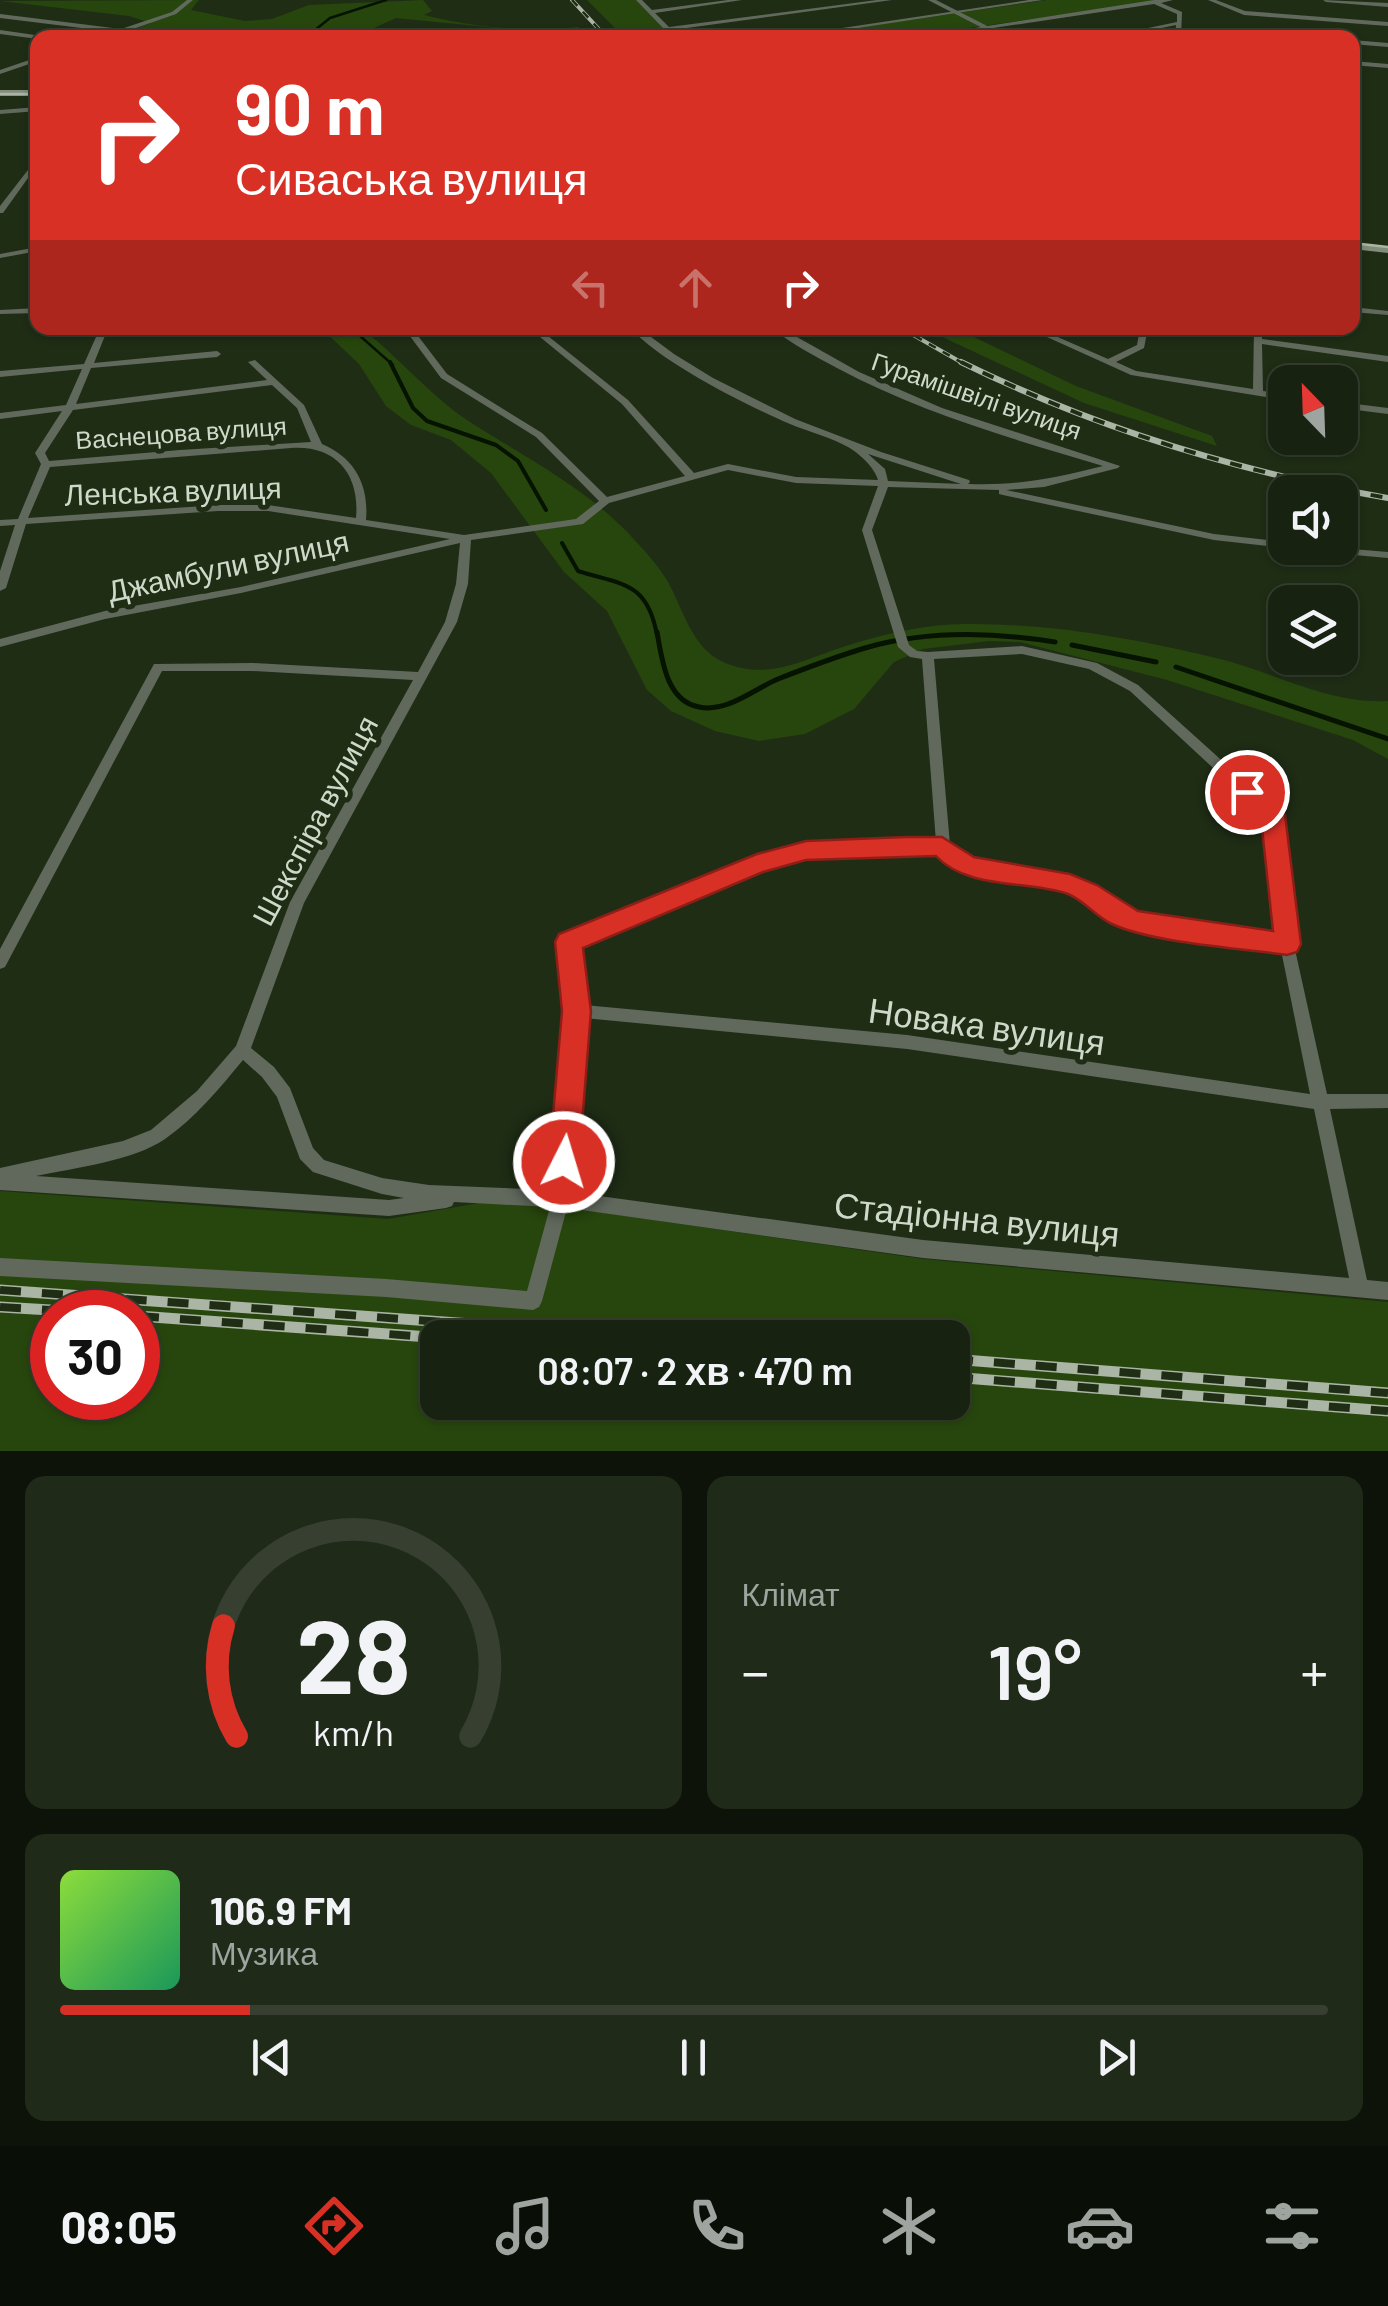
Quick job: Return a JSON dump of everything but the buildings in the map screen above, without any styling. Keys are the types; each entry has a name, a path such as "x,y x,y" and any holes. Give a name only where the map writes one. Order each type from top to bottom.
{"main road":[{"path":"0,94 30,94"},
{"path":"1360,245 1388,248"}],"street":[{"path":"124,30 174,13 190,0"},
{"path":"639,0 667,30 889,0"},
{"path":"652,12 740,0"},
{"path":"931,0 993,30"},
{"path":"832,30 1040,0"},
{"path":"961,30 1170,0"},
{"path":"1211,0 1244,13 1388,24"},
{"path":"1326,0 1388,5"},
{"path":"1154,2 1180,12 1179,30"},
{"path":"1244,13 1246,30"},
{"path":"0,16 113,30"},
{"path":"1143,30 1179,23"},
{"path":"0,32 30,36"},
{"path":"1360,42 1388,44"},
{"path":"0,62 21,65"},
{"path":"0,72 30,62"},
{"path":"1360,64 1388,66"},
{"path":"0,112 30,110"},
{"path":"0,211 30,170"},
{"path":"0,256 30,251"},
{"path":"0,312 30,310"},
{"path":"1360,310 1388,313"},
{"name":"Васнецова вулиця","path":"46,464 40,454 71,404 101,335"},
{"path":"413,335 444,376 539,436 605,501"},
{"path":"542,335 616,394 692,476"},
{"path":"644,335 716,384 791,422 854,447 986,488 1214,537 1268,543"},
{"name":"Гурамішвілі вулиця","path":"787,335 842,370 891,393 982,426 1116,466 1044,484 986,488"},
{"path":"1047,335 1156,378 1268,394"},
{"path":"1108,362 1141,346 1143,335"},
{"path":"1258,335 1258,393"},
{"path":"1258,341 1388,359"},
{"path":"0,374 217,354"},
{"name":"Васнецова вулиця","path":"252,362 301,407 318,446 352,470 361,485 362,520"},
{"name":"Васнецова вулиця","path":"0,416 71,404 275,382"},
{"path":"1358,407 1388,411"},
{"name":"Васнецова вулиця","path":"46,464 180,452 318,446"},
{"path":"854,447 881,470 884,484 867,530 901,641 914,654 1022,650 1094,666 1134,688 1273,815 1287,944 1360,1288"},
{"name":"Васнецова вулиця","path":"0,588 3,566 46,464"},
{"path":"466,538 579,522 605,501 728,467 796,480 986,488"},
{"name":"Ленська вулиця","path":"0,523 218,508 282,510 466,538"},
{"name":"Джамбули вулиця","path":"0,643 106,615 241,590 466,538"},
{"name":"Шекспіра вулиця","path":"0,1179 124,1148 157,1135 203,1096 242,1050 297,902 451,622 462,584 466,538"},
{"path":"1358,552 1388,555"},
{"path":"928,656 942,847 954,858 970,866 1070,884 1120,916 1138,922 1287,944"},
{"name":"Шекспіра вулиця","path":"0,963 158,667 253,667 422,676"},
{"path":"0,1267 386,1288 533,1301 561,1200 576,1011 569,942 757,864 806,850 942,847"},
{"name":"Новака вулиця","path":"576,1011 872,1038 1318,1102 1388,1101"},
{"path":"242,1050 268,1072 284,1093 306,1154 319,1166 382,1186 478,1196"},
{"path":"0,1179 389,1208 478,1196"},
{"name":"Стадіонна вулиця","path":"478,1196 561,1200 923,1249 1388,1292"}],"green space":[{"path":"199,0 191,10 245,21 272,19 309,5 423,0 432,11 424,15 442,19 481,26 581,30 517,30 396,18 369,30 132,30 151,23 129,16 0,1"},
{"path":"587,0 637,0 667,30 617,30"},
{"path":"1047,0 1165,0 955,30 839,30"},
{"path":"328,335 369,335 455,412 593,502 655,564 703,647 712,656 739,668 786,666 890,634 950,624 1029,626 1094,634 1220,659 1344,698 1388,701 1388,759 1353,740 1167,680 1020,642 989,641 923,649 894,662 854,709 805,734 759,741 715,731 671,711 647,690 607,611 564,572 491,473 451,440 411,425 386,406 359,364"},
{"path":"938,335 970,335 1076,386 1212,436 1217,446 1084,403"},
{"path":"0,1191 388,1219 479,1203 562,1207 923,1259 1388,1302 1388,1451 0,1451"}],"waterway":[{"path":"315,30 330,18 386,0"},
{"path":"359,335 390,363"},
{"path":"390,363 413,408 427,421 496,445 518,461 546,510"},
{"path":"562,543 578,571 620,583 639,595 653,617 657,635"},
{"path":"657,632 664,666 679,697 709,708 720,707 778,679 865,648 912,638 984,635"},
{"path":"956,635 984,635"},
{"path":"984,635 989,635"},
{"path":"984,635 1055,642"},
{"path":"1072,645 1156,662"},
{"path":"1176,667 1388,739"}],"tram line":[{"path":"0,94 30,94"},
{"path":"1360,244 1388,247"}],"railway":[{"path":"572,0 600,30"},
{"path":"913,335 966,365"},
{"path":"961,362 1064,408 1170,445 1278,475 1388,498"},
{"path":"0,1290 420,1320"},
{"path":"0,1307 30,1309"},
{"path":"160,1318 420,1336"},
{"path":"970,1360 1388,1393"},
{"path":"970,1378 1388,1411"}],"route":[{"path":"564,1162 576,1011 569,942 757,864 806,850 906,846 942,847 970,866 1070,884 1120,916 1138,922 1287,944 1273,815 1247,792"}]}
